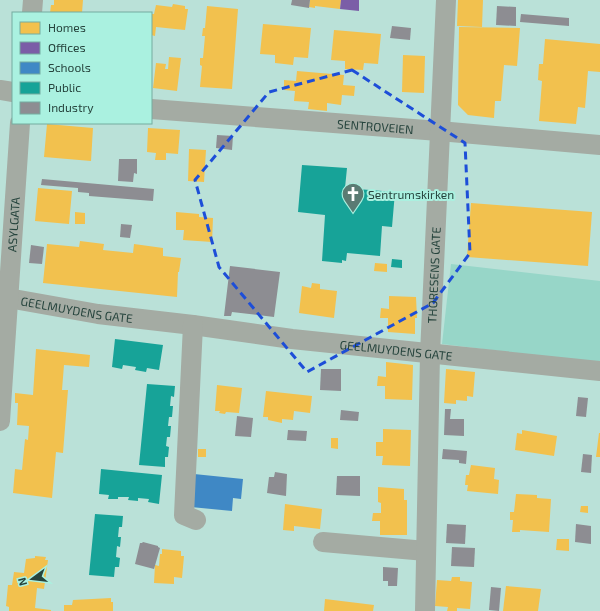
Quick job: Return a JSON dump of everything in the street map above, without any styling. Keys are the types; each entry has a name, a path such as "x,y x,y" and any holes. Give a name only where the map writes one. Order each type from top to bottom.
{"street":[{"path":"32,12 33,0"},
{"name":"THORESENS GATE","path":"425,611 430,354 446,0"},
{"path":"0,90 12,92"},
{"name":"SENTROVEIEN","path":"152,109 440,130 600,145"},
{"name":"ASYLGATA","path":"0,421 4,299 20,124"},
{"name":"GEELMUYDENS GATE","path":"4,299 98,314 193,324 292,339 600,371"},
{"path":"193,324 184,515 196,520"},
{"path":"323,542 426,551"}],"highlighted area":[{"path":"352,70 465,143 470,253 433,303 307,372 219,267 195,180 269,92"}],"green space":[{"path":"451,264 600,281 600,363 442,344"}],"building: Homes":[{"path":"54,0 83,0 82,12 50,12 51,5 54,5"},
{"path":"310,0 341,0 340,9 315,6 315,8 309,7"},
{"path":"458,0 483,0 482,27 457,26"},
{"path":"173,4 185,6 185,9 188,9 185,30 156,27 155,36 152,35 152,14 154,14 156,5 172,7"},
{"path":"207,6 238,9 232,89 200,87 202,66 200,65 200,58 203,58 205,36 202,36 203,28 205,28"},
{"path":"263,24 311,28 308,58 294,57 293,65 275,63 275,55 260,54"},
{"path":"459,27 520,28 517,66 504,65 501,101 495,101 494,118 468,115 458,105"},
{"path":"334,30 381,34 378,64 364,63 363,70 345,69 345,61 331,60"},
{"path":"545,39 600,44 600,72 588,71 585,108 578,107 576,124 539,121 542,81 538,80 539,64 543,64"},
{"path":"403,55 425,56 424,93 402,92"},
{"path":"169,57 181,58 177,91 153,88 156,63 166,64 165,69 168,69"},
{"path":"297,71 344,75 343,85 355,86 354,96 342,95 341,105 327,103 327,111 308,109 309,102 294,101 295,91 284,90 284,80 296,81"},
{"path":"47,124 93,128 91,161 44,157"},
{"path":"148,128 180,130 178,154 166,153 166,160 155,160 156,153 147,152"},
{"path":"189,149 206,150 204,182 188,181"},
{"path":"38,188 72,191 69,224 35,221"},
{"path":"471,203 592,212 588,266 467,257"},
{"path":"75,212 85,213 85,224 75,224"},
{"path":"176,212 199,214 199,217 213,218 212,242 183,240 184,230 176,230"},
{"path":"80,241 104,244 103,250 133,253 134,244 163,248 163,256 181,258 178,272 177,297 43,283 47,244 79,247"},
{"path":"375,263 387,264 387,272 374,271"},
{"path":"312,283 320,284 320,289 337,291 334,318 299,313 302,286 311,288"},
{"path":"389,296 416,297 417,318 415,318 415,334 388,332 388,318 380,318 381,308 389,309"},
{"path":"36,349 90,355 89,367 64,365 62,390 68,390 63,453 56,452 52,498 13,493 15,469 22,470 25,439 28,440 29,426 17,425 18,403 15,403 15,393 33,395"},
{"path":"386,362 413,365 412,400 385,399 385,386 377,386 378,376 386,377"},
{"path":"446,369 475,372 473,397 467,396 467,401 456,400 456,404 444,403"},
{"path":"217,385 242,388 239,413 226,412 225,414 219,413 220,411 215,411"},
{"path":"266,391 312,396 310,413 294,411 293,420 282,419 282,423 268,420 268,417 263,417"},
{"path":"383,429 411,430 410,466 382,465 383,456 376,456 376,442 383,442"},
{"path":"522,430 557,436 554,456 515,450 517,433 522,434"},
{"path":"599,433 600,457 596,457"},
{"path":"331,438 338,438 338,449 331,448"},
{"path":"198,449 206,449 206,457 198,457"},
{"path":"471,465 495,468 494,479 499,480 498,494 467,491 468,485 465,485 466,475 469,475"},
{"path":"378,487 404,489 404,500 407,500 407,535 380,535 380,521 372,521 373,513 381,513 381,503 378,502"},
{"path":"516,494 537,495 537,498 551,499 549,532 520,530 520,532 512,532 513,520 510,520 510,512 514,512"},
{"path":"285,504 322,509 320,529 294,526 294,531 283,530"},
{"path":"581,506 588,506 588,513 580,512"},
{"path":"557,539 569,539 569,551 556,550"},
{"path":"162,549 181,551 181,556 184,556 182,578 174,577 174,584 154,583 155,565 159,566"},
{"path":"35,556 46,557 45,560 48,560 44,589 37,588 35,608 51,611 9,611 9,607 6,606 8,585 12,585 14,572 24,573 26,559 35,558"},
{"path":"452,577 460,577 460,581 472,582 470,609 457,608 457,611 447,611 448,607 435,606 437,580 451,581"},
{"path":"506,586 541,589 538,611 503,611"},
{"path":"111,598 111,602 113,602 113,611 64,611 64,605 72,605 73,600"},
{"path":"325,599 374,605 373,611 324,611"}],"building: Offices":[{"path":"341,0 359,0 359,11 340,9"}],"building: Schools":[{"path":"194,474 243,479 241,499 233,498 232,511 191,507"}],"building: Public":[{"name":"Sentrumskirken","path":"302,165 347,168 345,188 395,192 392,227 382,226 380,256 347,253 346,261 342,260 342,263 322,261 325,215 298,212"},
{"path":"392,259 402,260 402,268 391,267"},
{"path":"115,339 163,345 159,370 147,368 146,372 135,370 136,367 123,365 122,369 112,367"},
{"path":"147,384 175,386 174,397 171,396 170,406 173,406 172,417 169,417 168,426 171,426 170,437 167,437 166,446 169,447 168,457 165,457 165,467 139,465"},
{"path":"101,469 162,475 159,504 148,502 149,499 138,498 138,501 128,500 129,497 108,499 109,495 99,494"},
{"path":"95,514 123,516 122,527 119,527 118,537 121,537 120,547 117,546 116,557 120,558 119,567 115,567 114,577 89,575"}],"building: Industry":[{"path":"292,0 310,0 309,8 291,5"},
{"path":"497,6 516,7 516,26 496,25"},
{"path":"521,14 569,18 569,26 520,22"},
{"path":"392,26 411,28 410,40 390,38"},
{"path":"217,135 233,136 232,150 216,148"},
{"path":"119,159 137,159 137,174 134,173 133,182 118,181"},
{"path":"42,179 154,189 153,201 89,196 89,193 78,192 78,188 41,185"},
{"path":"121,224 132,225 130,238 120,237"},
{"path":"31,245 44,247 42,264 29,263"},
{"path":"230,266 280,272 274,317 232,312 231,316 224,316"},
{"path":"321,369 341,369 341,391 320,390"},
{"path":"578,397 588,398 586,417 576,416"},
{"path":"445,409 451,409 450,419 464,419 464,436 444,435"},
{"path":"341,410 359,412 358,421 340,420"},
{"path":"237,416 253,418 251,437 235,436"},
{"path":"288,430 307,431 306,441 287,440"},
{"path":"443,449 467,451 466,464 459,463 459,460 442,459"},
{"path":"583,454 592,455 591,473 581,472"},
{"path":"275,472 287,474 286,496 267,493 269,477 274,477"},
{"path":"337,476 360,476 360,496 336,495"},
{"path":"447,524 466,525 465,544 446,543"},
{"path":"576,524 591,526 591,544 575,542"},
{"path":"143,542 158,546 160,548 154,569 135,564 140,543"},
{"path":"452,547 475,548 474,567 451,566"},
{"path":"383,567 398,568 397,586 388,586 388,581 383,581"},
{"path":"491,587 501,588 499,611 489,610"}],"place":[{"name":"Sentrumskirken","path":"353,214"}]}
